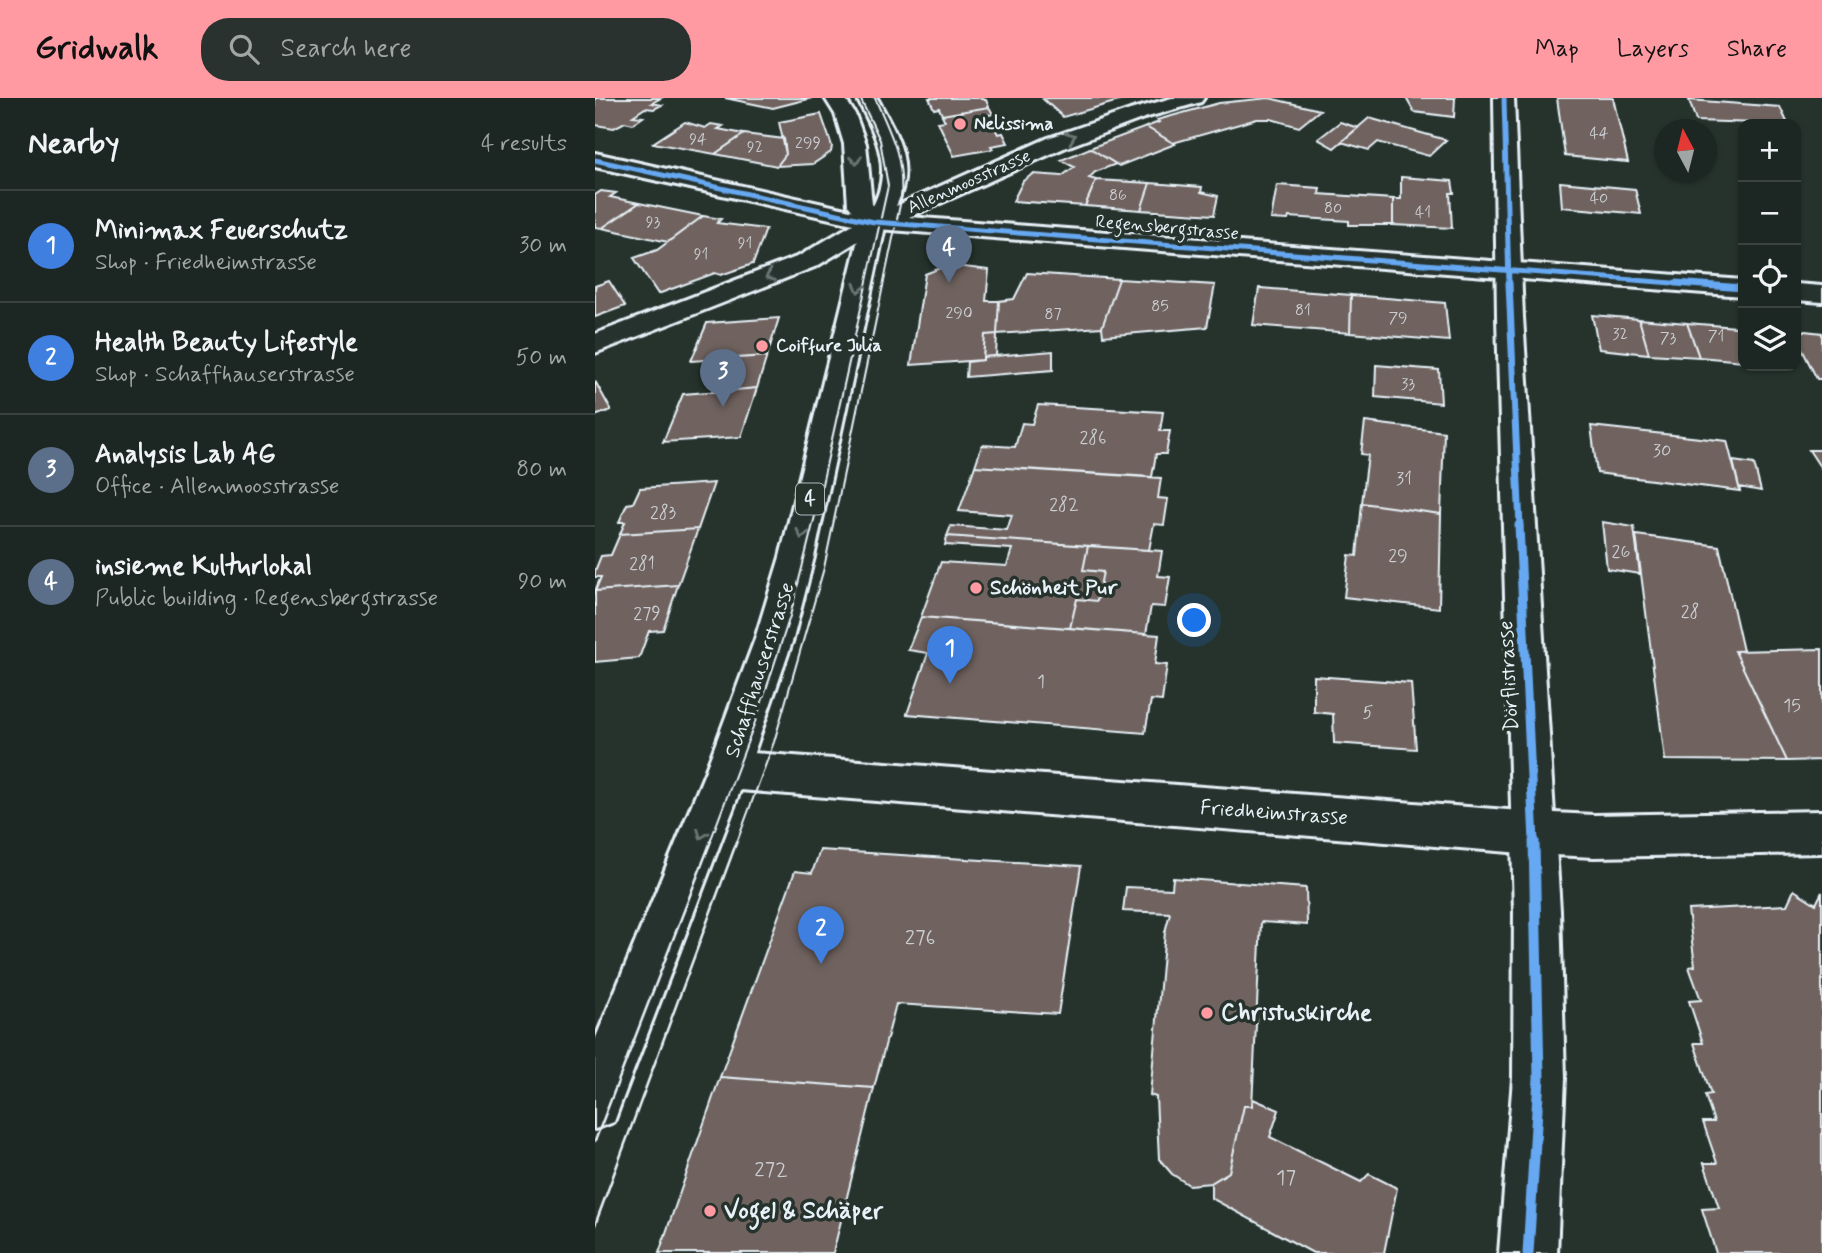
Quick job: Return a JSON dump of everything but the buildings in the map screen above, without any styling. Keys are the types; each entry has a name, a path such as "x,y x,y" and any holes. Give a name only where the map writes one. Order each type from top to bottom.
{"street":[{"path":"835,98 845,114 855,144 860,205 874,222"},
{"name":"Schaffhauserstrasse","path":"600,1079 727,770 774,639 797,557 874,222 887,205 895,186 896,173 888,142 867,98"},
{"name":"Allenmoosstrasse","path":"595,344 808,261 874,222 924,204 1067,139 1137,114 1194,98"},
{"name":"Dörflistrasse","path":"1504,98 1534,833 1539,1078 1528,1253"},
{"name":"Regensbergstrasse","path":"595,160 874,222 1738,288"},
{"path":"1801,292 1822,294"},
{"name":"Friedheimstrasse","path":"727,770 1534,833 1594,836 1822,832"}],"tram line":[{"path":"710,842 758,714 790,616 815,516 888,186 880,140 860,98"},
{"path":"737,842 774,742 824,568 901,200 899,159 875,98"},
{"path":"595,1141 711,841"},
{"path":"595,1225 737,841"}],"cycle path":[{"path":"1504,98 1510,317 1537,911 1539,1078 1528,1253"},
{"path":"595,160 874,222 1738,288"}],"place":[{"name":"Nelissima","path":"960,124"},
{"name":"insieme Kulturlokal","path":"949,283"},
{"name":"Coiffure Julia","path":"762,346"},
{"name":"Analysis Lab AG","path":"723,407"},
{"name":"Schönheit Pur","path":"976,588"},
{"name":"Minimax Feuerschutz","path":"950,684"},
{"name":"Health Beauty Lifestyle","path":"821,964"},
{"name":"Christuskirche","path":"1207,1013"},
{"name":"Vogel & Schäper","path":"710,1211"}]}
